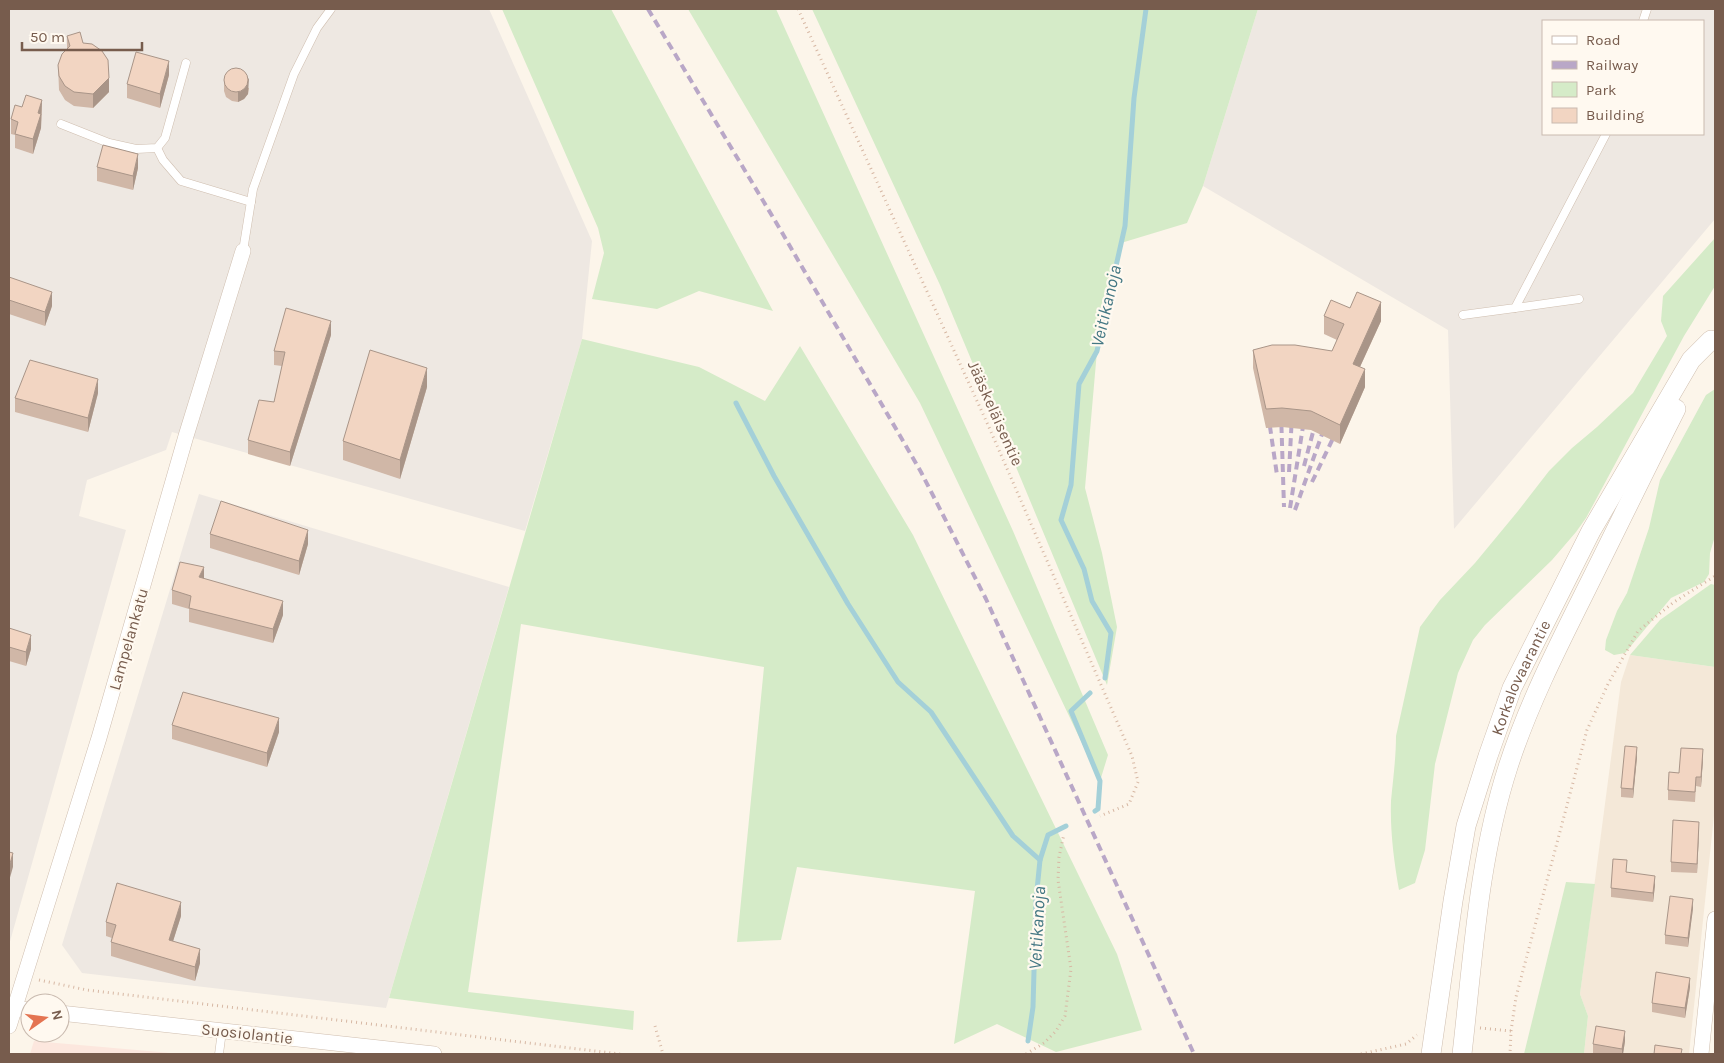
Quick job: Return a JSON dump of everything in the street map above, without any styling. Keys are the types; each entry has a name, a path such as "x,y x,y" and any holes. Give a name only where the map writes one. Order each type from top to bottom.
{"street":[{"name":"Lampelankatu","path":"9,1026 11,1008 24,977 99,738 186,436 243,251"},
{"name":"Korkalovaarantie","path":"1462,1054 1479,899 1491,832 1508,768 1533,702 1565,632 1713,336"},
{"name":"Korkalovaarantie","path":"1431,1054 1466,826 1512,688 1591,531 1691,360 1713,336"},
{"path":"1701,1054 1709,1032 1715,919"},
{"name":"Suosiolantie","path":"70,1014 434,1054"}],"lane":[{"path":"243,251 253,189 294,74 317,28 331,9"},
{"path":"61,124 109,143 136,149 157,148 165,138 186,63"},
{"path":"1515,308 1605,135"},
{"path":"157,148 163,160 181,181 251,202"},
{"path":"1463,315 1579,299"},
{"path":"219,1054 222,1031"}],"path":[{"name":"Jääskeläisentie","path":"798,9 988,425 1132,756 1138,782 1129,804 1100,816"},
{"path":"1511,1031 1516,997 1587,730 1608,684 1638,631 1674,602 1715,576"},
{"path":"1026,1054 1044,1043 1056,1031 1065,1016 1071,968 1058,880 1059,857 1064,834"},
{"path":"24,977 96,991 620,1054"},
{"path":"654,1026 663,1054"},
{"path":"1361,1054 1406,1044 1419,1033"}],"shaded area":[{"path":"9,9 489,9 592,241 582,339 525,531 172,432 166,450 87,480 79,516 126,530 9,945"},
{"path":"1258,9 1715,9 1715,219 1454,529 1448,330 1203,186"},
{"path":"199,494 509,587 386,1008 82,973 62,945"},
{"path":"1630,655 1715,667 1715,806 1689,1054 1584,1054 1588,1016 1580,994 1621,682"},
{"path":"33,1043 57,1043 182,1054 30,1054"}],"green space":[{"path":"502,9 611,9 773,311 699,291 657,309 592,299 604,253 598,228"},
{"path":"688,9 776,9 1013,531 1108,755 1100,781 920,403"},
{"path":"812,9 1258,9 1203,186 1187,223 1121,243 1097,351 1085,488 1102,553 1117,627 1107,685 940,285"},
{"path":"1715,238 1715,286 1684,336 1586,518 1552,560 1485,625 1473,640 1458,673 1435,764 1425,850 1415,883 1399,890 1391,812 1396,736 1420,627 1440,600 1475,563 1549,471 1633,393 1667,336 1661,321 1663,296"},
{"path":"582,339 699,367 765,401 800,346 913,535 1117,954 1142,1030 1056,1052 997,1024 954,1044 975,891 797,867 781,940 737,942 764,667 521,624 468,992 634,1011 633,1030 389,998"},
{"path":"1715,389 1715,536 1710,553 1709,574 1704,582 1671,598 1625,653 1614,655 1605,650 1606,640 1617,611 1627,593 1649,528 1660,480 1706,395"},
{"path":"1711,584 1715,585 1715,667 1630,655 1660,620"},
{"path":"1566,882 1595,884 1580,994 1588,1016 1584,1054 1524,1054"}],"building":[{"path":"80,32 83,43 92,44 102,51 108,60 109,78 93,94 74,92 65,86 59,76 58,65 62,54 70,46 67,36"},
{"path":"136,52 169,61 160,94 127,84"},
{"path":"236,68 245,71 248,80 245,89 236,92 227,89 224,80 227,71"},
{"path":"26,95 42,100 38,113 41,114 33,139 15,134 18,122 11,119 15,105 22,107"},
{"path":"103,145 138,154 133,176 97,167"},
{"path":"9,277 52,292 45,312 9,300"},
{"path":"1357,292 1381,302 1353,364 1365,369 1340,425 1311,411 1282,408 1266,409 1253,350 1272,345 1295,345 1332,351 1344,324 1324,316 1331,300 1350,308"},
{"path":"286,308 331,321 290,452 248,440 259,400 274,402 285,352 274,351"},
{"path":"370,350 427,368 400,460 343,441"},
{"path":"30,360 98,379 88,418 15,398"},
{"path":"221,501 308,530 299,561 210,534"},
{"path":"180,562 204,567 199,577 283,601 273,629 189,608 191,596 172,590"},
{"path":"9,628 31,635 26,652 9,647"},
{"path":"183,692 279,718 267,753 172,725"},
{"path":"1625,746 1637,747 1633,789 1621,788"},
{"path":"1681,748 1703,749 1701,777 1696,777 1695,792 1668,790 1669,772 1679,773"},
{"path":"1673,820 1699,822 1697,864 1671,862"},
{"path":"9,852 13,853 9,867"},
{"path":"1613,859 1627,860 1626,872 1655,876 1653,893 1611,888"},
{"path":"117,883 181,902 169,940 200,949 195,967 111,942 116,925 106,922"},
{"path":"1670,896 1693,899 1688,938 1665,935"},
{"path":"1656,972 1690,978 1685,1008 1652,1003"},
{"path":"1596,1026 1625,1031 1622,1049 1593,1044"},
{"path":"1655,1045 1682,1049 1681,1054 1654,1054"}],"waterway":[{"name":"Veitikanoja","path":"1105,678 1111,633 1092,601 1084,569 1061,520 1071,485 1079,384 1097,351 1125,226 1134,98 1146,9"},
{"path":"736,403 774,476 848,604 898,682 931,712 1013,836 1040,860"},
{"name":"Veitikanoja","path":"1090,693 1071,711 1100,781 1098,809 1095,811"},
{"name":"Veitikanoja","path":"1028,1041 1033,1007 1036,900 1040,860 1048,835 1066,826"}],"railway":[{"path":"648,9 780,229 921,472 986,599 1194,1054"},
{"path":"1281,412 1284,507"},
{"path":"1268,413 1277,475"},
{"path":"1290,508 1305,414"},
{"path":"1289,472 1292,415"},
{"path":"1304,466 1317,417"},
{"path":"1295,510 1326,423"},
{"path":"1312,482 1338,428"}]}
